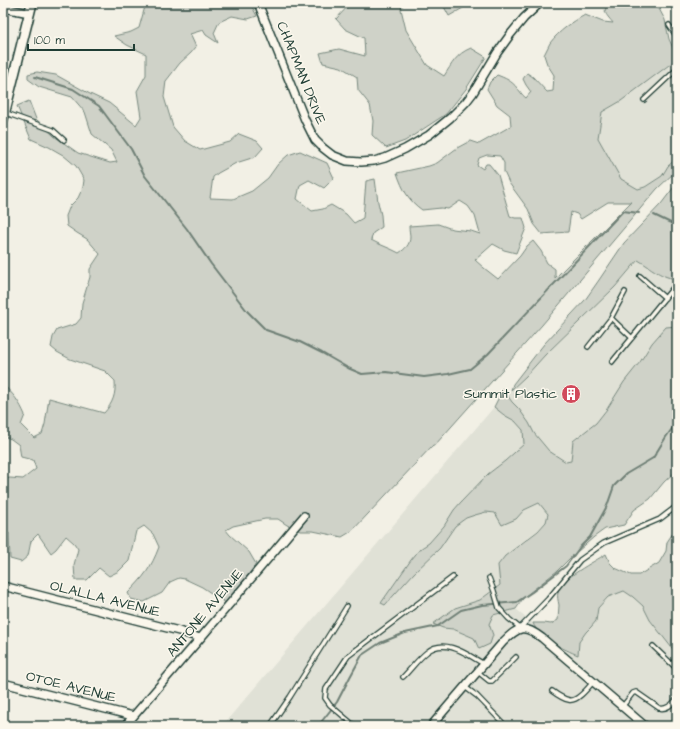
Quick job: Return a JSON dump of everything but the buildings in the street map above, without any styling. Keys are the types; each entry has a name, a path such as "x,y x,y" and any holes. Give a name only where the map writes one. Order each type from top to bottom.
{"street":[{"path":"4,111 32,3"},
{"name":"CHAPMAN DRIVE","path":"258,3 305,120 315,140 332,155 347,161 361,162 385,158 405,149 429,135 450,118 473,92 497,52 510,35 524,18 540,3"},
{"path":"3,8 30,13"},
{"name":"ANTONE AVENUE","path":"125,726 304,516"},
{"name":"OLALLA AVENUE","path":"3,586 179,631 200,638"},
{"path":"431,726 511,634 520,628 533,631 542,638 645,726"},
{"name":"OTOE AVENUE","path":"3,683 133,716"}],"lane":[{"path":"669,25 677,37"},
{"path":"644,100 677,69"},
{"path":"4,111 53,130 64,140"},
{"path":"640,276 665,298"},
{"path":"612,362 677,284"},
{"path":"588,347 611,318 625,292"},
{"path":"611,318 632,338"},
{"path":"489,578 499,608 508,619 520,628 548,599 580,560 604,543 660,519 677,506"},
{"path":"355,726 330,705 325,698 326,690 348,656 453,577"},
{"path":"270,726 347,606"},
{"path":"653,646 677,669"},
{"path":"403,677 426,652 439,647 459,650 484,664"},
{"path":"478,672 488,681 492,681 516,657"},
{"path":"552,691 569,700 575,700 593,682"},
{"path":"465,686 477,696 502,722"},
{"path":"622,706 633,693 636,692 659,708 663,709 668,707 677,698"}],"shaded area":[{"path":"146,3 250,3 257,16 248,19 232,16 219,22 214,33 218,43 206,35 203,30 190,34 196,47 180,63 166,81 164,97 173,127 185,141 200,150 230,142 239,134 257,141 263,148 255,157 236,163 213,177 210,198 233,199 252,191 268,178 278,164 288,155 300,151 327,163 334,178 324,188 309,180 300,185 297,199 312,211 323,209 331,205 346,214 354,223 363,218 366,181 375,179 382,227 373,233 371,240 399,253 408,245 410,237 409,226 438,224 452,229 471,231 480,234 475,216 468,206 460,201 448,209 441,208 422,210 406,194 397,173 437,163 457,148 470,141 479,144 511,126 510,115 497,105 487,89 490,82 497,75 511,82 526,98 531,92 523,79 527,73 533,77 547,92 553,91 554,75 547,64 544,55 550,43 566,27 585,15 603,22 613,23 605,11 610,3 656,3 665,20 669,39 677,57 677,59 621,101 602,112 598,138 621,179 638,189 645,187 662,176 668,166 677,158 677,170 657,189 542,325 435,445 433,445 352,531 342,537 313,531 300,531 278,519 265,519 233,526 226,530 249,552 256,564 226,603 202,587 185,579 179,578 170,582 162,593 144,602 131,599 128,593 146,572 159,547 153,534 144,526 136,531 129,561 119,571 109,576 99,568 87,580 75,580 74,565 78,549 66,536 51,553 38,534 31,541 28,556 21,562 10,559 9,533 3,532 3,479 23,479 36,469 33,460 21,457 19,445 11,439 3,436 3,385 13,395 25,415 21,425 34,438 42,434 49,398 104,413 110,406 115,386 115,381 105,371 70,359 51,347 53,337 57,330 76,324 81,318 82,303 90,277 90,269 100,254 87,239 67,226 66,216 70,206 78,198 83,187 84,180 76,166 63,155 31,139 17,106 29,101 36,119 54,136 78,153 110,163 117,162 111,150 92,134 85,112 72,97 39,87 28,79 28,74 37,72 56,75 109,103 136,125 141,117 137,91 146,75 146,54 127,45 114,36 131,32 139,28","holes":["487,155 500,156 504,163 504,172 509,183 528,209 534,224 542,234 568,232 571,212 577,214 581,219 608,202 631,202 555,278 555,269 547,263 541,251 533,241 498,279 475,260 493,244 504,250 516,253 526,228 523,218 515,218 510,216 498,175 489,164 486,164 483,169 477,165 479,158"]},
{"path":"351,3 403,3 401,9 406,30 427,65 444,76 452,63 466,50 471,48 486,57 466,89 446,114 405,141 386,148 372,135 373,121 370,105 358,90 357,77 341,67 323,63 320,53 339,49 365,56 364,38 345,29 336,19"},
{"path":"442,3 464,3 463,8 449,16"},
{"path":"677,59 677,158 668,166 662,176 645,187 638,189 621,180 598,138 602,112 621,101"},
{"path":"677,183 677,278 662,275 638,260 615,287 511,390 513,384 544,344 585,300 624,243 661,204"},
{"path":"639,260 659,274 677,278 677,326 666,327 652,343 596,423 573,441 571,461 567,462 549,451 507,395 545,355 615,287"},
{"path":"677,326 677,470 664,482 650,499 634,510 624,525 605,529 594,537 557,571 524,597 516,609 493,615 489,624 493,635 490,644 479,649 474,638 453,629 443,628 433,624 455,608 480,600 500,585 498,565 505,556 538,531 546,522 548,514 539,503 524,510 516,519 502,525 495,513 486,512 466,518 455,526 440,548 414,573 385,605 381,603 411,560 420,549 429,543 444,526 461,502 488,474 524,444 523,430 515,421 494,407 503,389 529,423 534,433 549,451 566,462 571,461 573,441 596,423 652,343 666,327"},
{"path":"494,407 515,421 523,430 524,444 488,474 461,502 444,526 429,543 420,549 411,560 381,603 385,605 414,573 440,548 455,526 466,518 486,512 516,519 524,510 539,503 548,514 546,522 505,556 498,565 500,584 480,600 455,608 443,628 452,629 475,638 479,648 493,635 489,624 493,615 516,609 533,623 535,628 556,645 566,651 578,654 579,642 596,621 598,608 608,597 624,591 643,606 650,620 677,656 677,726 222,726"},
{"path":"677,527 677,656 650,620 643,606 624,591 608,597 598,608 596,621 579,642 578,655 552,642 536,628 533,623 551,624 558,620 558,592 560,587 571,576 606,554 610,563 615,568 631,575 639,575 659,563 666,551 667,542"}],"waterway":[{"path":"35,77 73,89 99,106 131,149 145,176 187,229 211,264 247,311 266,330 300,342 362,374 386,372 424,377 470,369 488,354 623,211 639,213"},
{"path":"654,215 677,226"},
{"path":"318,726 337,702 362,655 380,643 405,633 438,626 461,610 482,605 517,602 566,566 580,547 590,537 607,506 614,486 626,474 653,458 677,422"}],"place":[{"name":"Summit Plastic","path":"571,394"}]}
